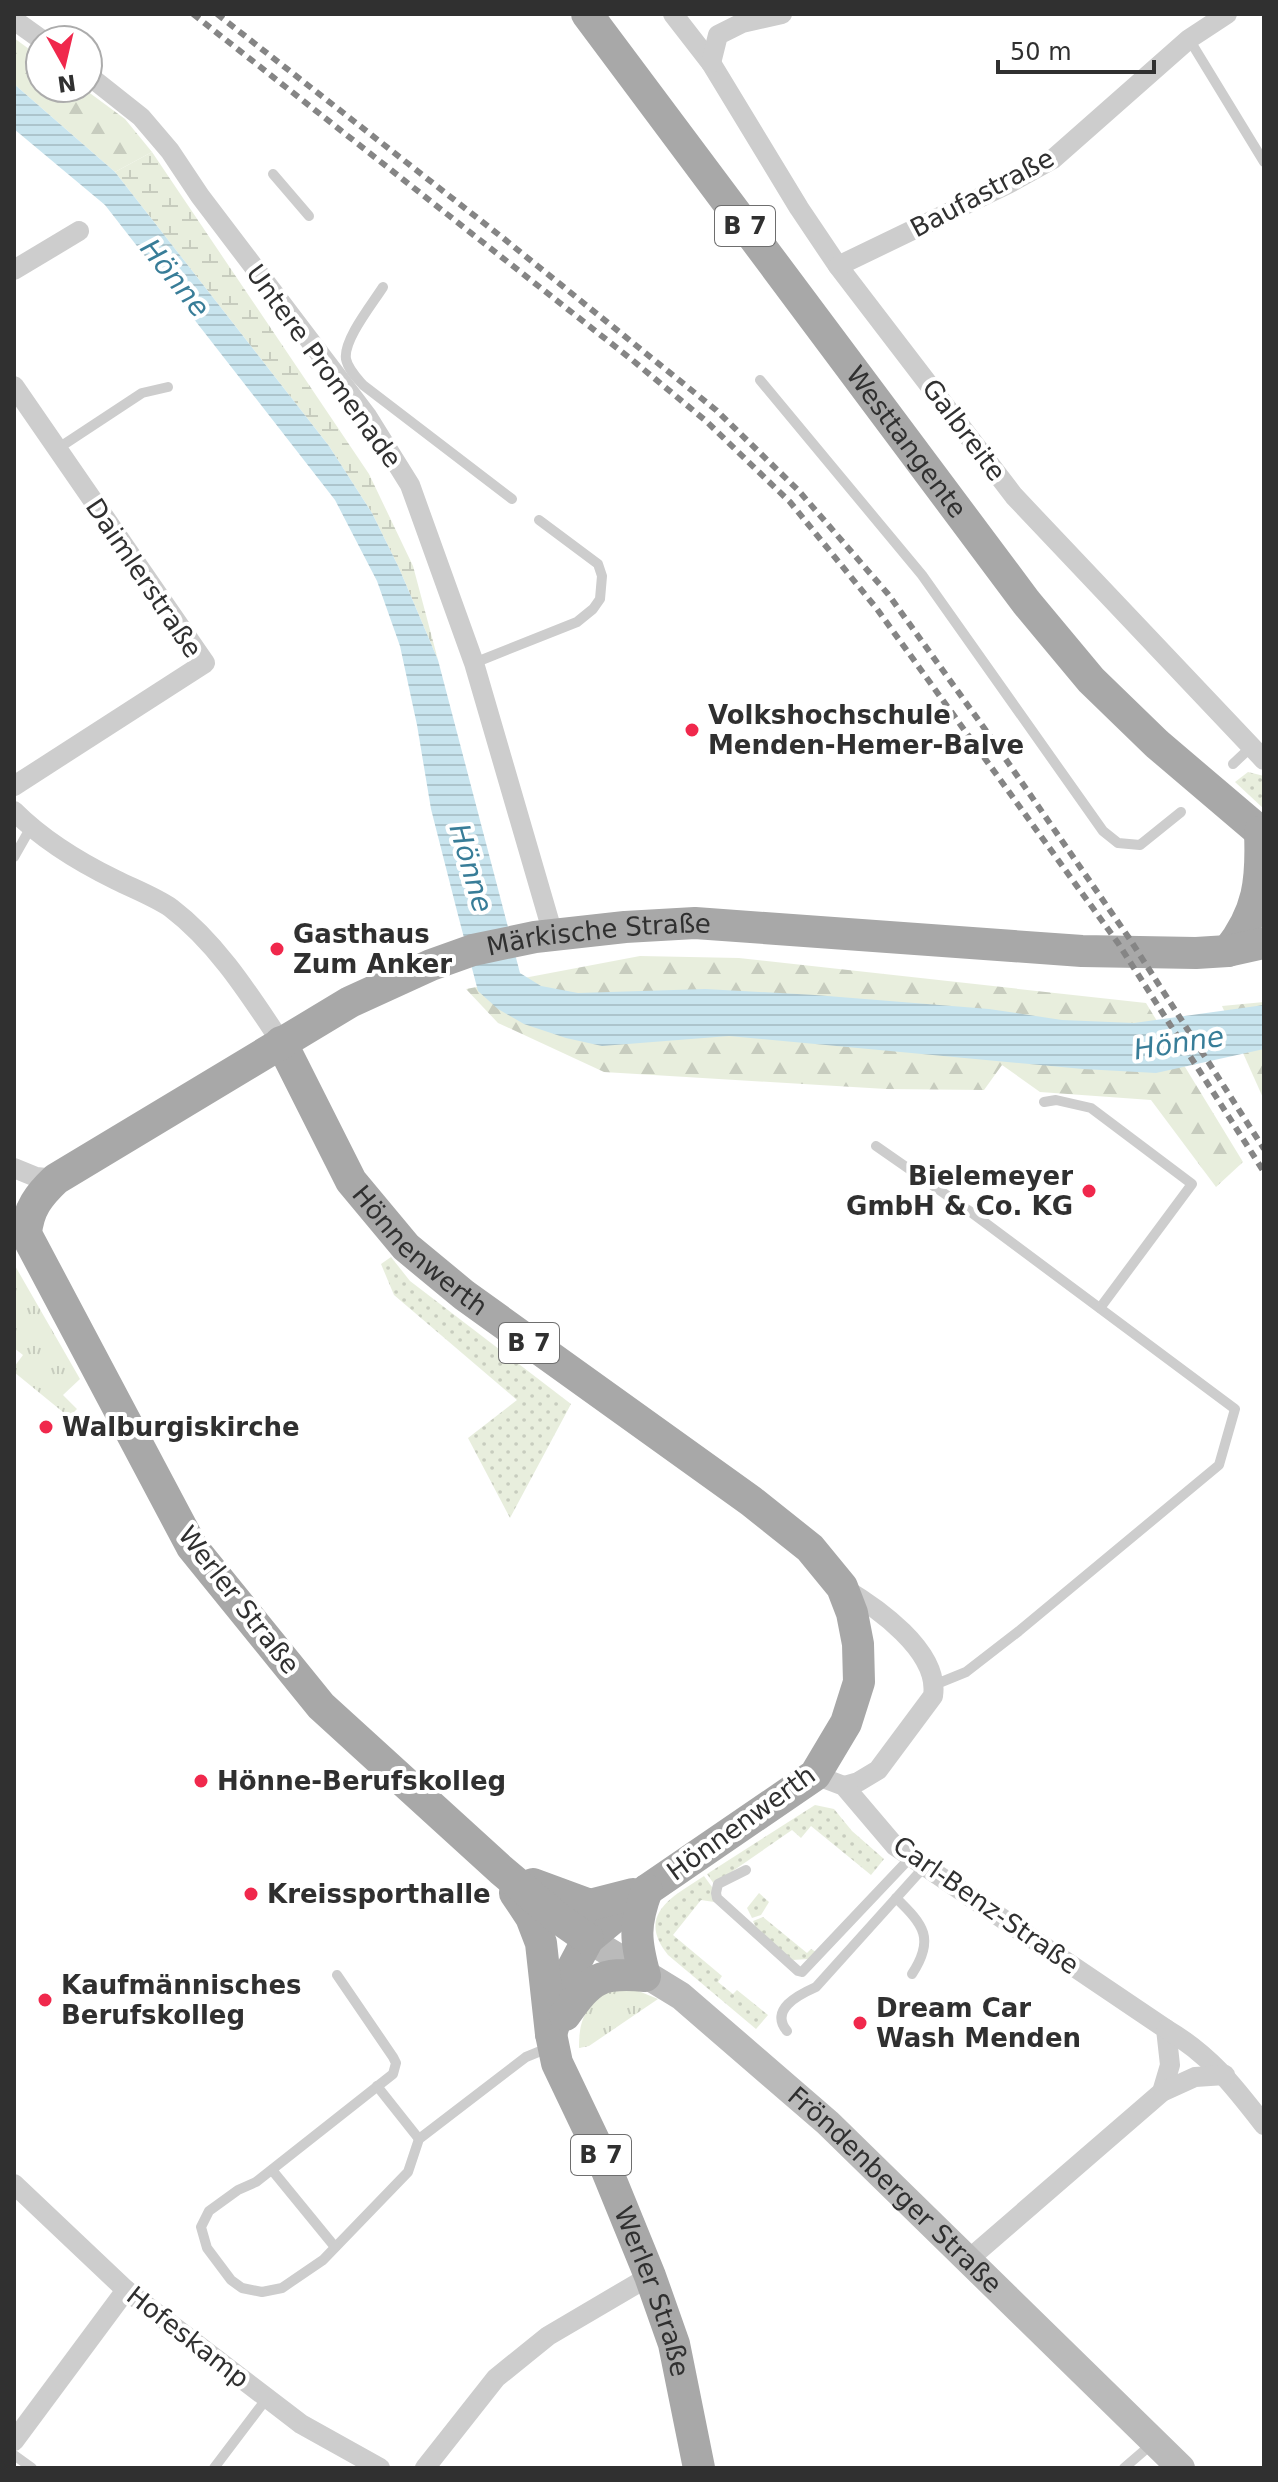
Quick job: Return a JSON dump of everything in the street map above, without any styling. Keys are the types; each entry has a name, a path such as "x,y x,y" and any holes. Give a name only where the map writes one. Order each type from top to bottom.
{"main road":[{"name":"Westtangente","path":"587,14 1026,602 1091,680 1157,744 1263,834"},
{"name":"B 7","path":"1228,951 1246,929 1255,904 1262,874 1263,834"},
{"name":"Märkische Straße","path":"18,1235 38,1196 56,1179 350,1002 431,965 473,950 544,935 695,923 1082,951 1176,954 1228,951 1264,943"},
{"path":"1228,951 1264,955"},
{"name":"Hönnenwerth","path":"281,1042 351,1181 406,1247 464,1295 751,1501 810,1548 842,1587 852,1613 858,1644 859,1682 829,1780 647,1890 588,1939"},
{"name":"Werler Straße","path":"18,1235 192,1547 321,1706 501,1870 588,1939"},
{"path":"501,1870 570,1900 590,1905 647,1890"},
{"name":"Werler Straße","path":"501,1870 531,1917 541,1943 557,2063 599,2151 674,2344 699,2468"},
{"path":"553,2040 580,1994 592,1981 611,1974 645,1976 637,1949 636,1928 647,1890"},
{"name":"B 7","path":"553,2040 571,1971 588,1939"},
{"name":"Fröndenberger Straße","path":"588,1939 681,1996 770,2072 969,2259 1181,2468"}],"street":[{"name":"Galbreite","path":"673,14 711,63 838,266 1014,496 1257,754"},
{"path":"711,63 718,35 742,23 782,14"},
{"name":"Baufastraße","path":"838,266 1053,159 1189,39 1227,14"},
{"name":"Untere Promenade","path":"104,88 141,117 170,151 208,208 367,416 410,485 474,663 544,935"},
{"path":"14,270 79,231"},
{"name":"Daimlerstraße","path":"14,386 205,663 14,786"},
{"path":"14,811 78,861 169,907 201,934 247,990 281,1042"},
{"path":"14,1168 36,1177 56,1179"},
{"name":"Hönnenwerth","path":"829,1780 858,1782 878,1770 933,1696 934,1685 933,1673 927,1662 875,1606 842,1587"},
{"name":"Carl-Benz-Straße","path":"829,1780 895,1846 1195,2047 1225,2075 1264,2125"},
{"path":"1162,2092 1170,2065 1166,2029"},
{"path":"969,2259 1162,2092 1195,2077 1225,2075"},
{"name":"Hofeskamp","path":"14,2184 126,2290 301,2424 380,2468"},
{"path":"425,2468 496,2378 548,2336 650,2276"},
{"path":"14,2441 126,2290"}],"lane":[{"path":"1189,39 1264,162"},
{"path":"273,174 309,216"},
{"path":"383,287 350,339 346,352 349,368 363,385 512,499"},
{"path":"760,380 922,575 1103,831 1118,843 1140,845 1181,812"},
{"path":"57,449 142,393 168,387"},
{"path":"474,663 577,622 600,599 602,576 598,564 539,520"},
{"path":"1233,764 1257,754"},
{"path":"14,857 31,827"},
{"path":"1044,1102 1056,1100 1091,1108 1192,1184 1100,1308"},
{"path":"876,1146 968,1210 1235,1409 1219,1465 966,1672 934,1685"},
{"path":"746,1870 718,1884 717,1898 802,1972 918,1862"},
{"path":"787,2031 781,2025 781,2017 792,1998 816,1987 896,1898 918,1862"},
{"path":"896,1898 911,1912 926,1937 925,1951 912,1974"},
{"path":"337,1975 396,2063 393,2074 256,2182 238,2190 209,2211 203,2220 202,2237 207,2248 231,2280 252,2291 282,2288 323,2260 408,2172 419,2139 553,2040"},
{"path":"377,2086 419,2139"},
{"path":"272,2170 335,2247"},
{"path":"214,2468 267,2398"},
{"path":"1124,2468 1155,2442"},
{"path":"14,2455 32,2468"}],"green space":[{"path":"14,38 24,45 24,93 14,84"},
{"path":"37,104 104,104 125,119 152,152 115,172"},
{"path":"152,152 369,474 413,566 438,660 372,513 329,446 115,172"},
{"path":"1248,772 1264,776 1264,809 1235,782"},
{"path":"640,956 739,958 1146,1003 1243,1162 1216,1187 1151,1100 1040,1092 1002,1065 984,1090 886,1089 604,1072 498,1023 466,989"},
{"path":"1264,1002 1264,1100 1222,1006"},
{"path":"391,1257 410,1281 571,1404 510,1518 468,1438 517,1400 394,1295 381,1264"},
{"path":"14,1264 80,1379 63,1395 77,1409 69,1417 14,1372 23,1355 14,1348"},
{"path":"815,1805 834,1809 852,1831 884,1859 871,1875 811,1826 801,1838 792,1830 714,1884 707,1874"},
{"path":"704,1876 712,1887 714,1902 701,1900 673,1935 722,1976 718,1982 733,1994 737,1990 768,2015 756,2029 668,1955 659,1941 655,1928 662,1908"},
{"path":"759,1893 769,1902 761,1915 752,1918 747,1908"},
{"path":"763,1917 807,1953 811,1949 816,1952 808,1959 793,1960 757,1930 753,1921"},
{"path":"609,1990 636,1990 658,1999 589,2046 579,2048 585,2014"}],"water":[{"name":"Hönne","path":"14,84 24,93 24,104 37,104 115,172 329,446 372,513 438,660 520,973 541,986 578,993 705,989 815,995 989,1009 1062,1020 1134,1023 1264,1005 1264,1049 1156,1073 729,1036 602,1046 524,1024 498,1009 478,991 431,809 400,646 377,581 335,500 105,205 14,129"}],"railway":[{"path":"193,14 631,359 706,421 790,502 877,609 1118,943 1264,1172"},
{"path":"217,14 716,410 798,490 888,594 987,732 1129,938 1264,1149"}],"place":[{"name":"Volkshochschule Menden-Hemer-Balve","path":"692,730"},
{"name":"Gasthaus Zum Anker","path":"277,949"},
{"name":"Bielemeyer GmbH & Co. KG","path":"1089,1191"},
{"name":"Walburgiskirche","path":"46,1427"},
{"name":"Hönne-Berufskolleg","path":"201,1781"},
{"name":"Kreissporthalle","path":"251,1894"},
{"name":"Kaufmännisches Berufskolleg","path":"45,2000"},
{"name":"Dream Car Wash Menden","path":"860,2023"}]}
